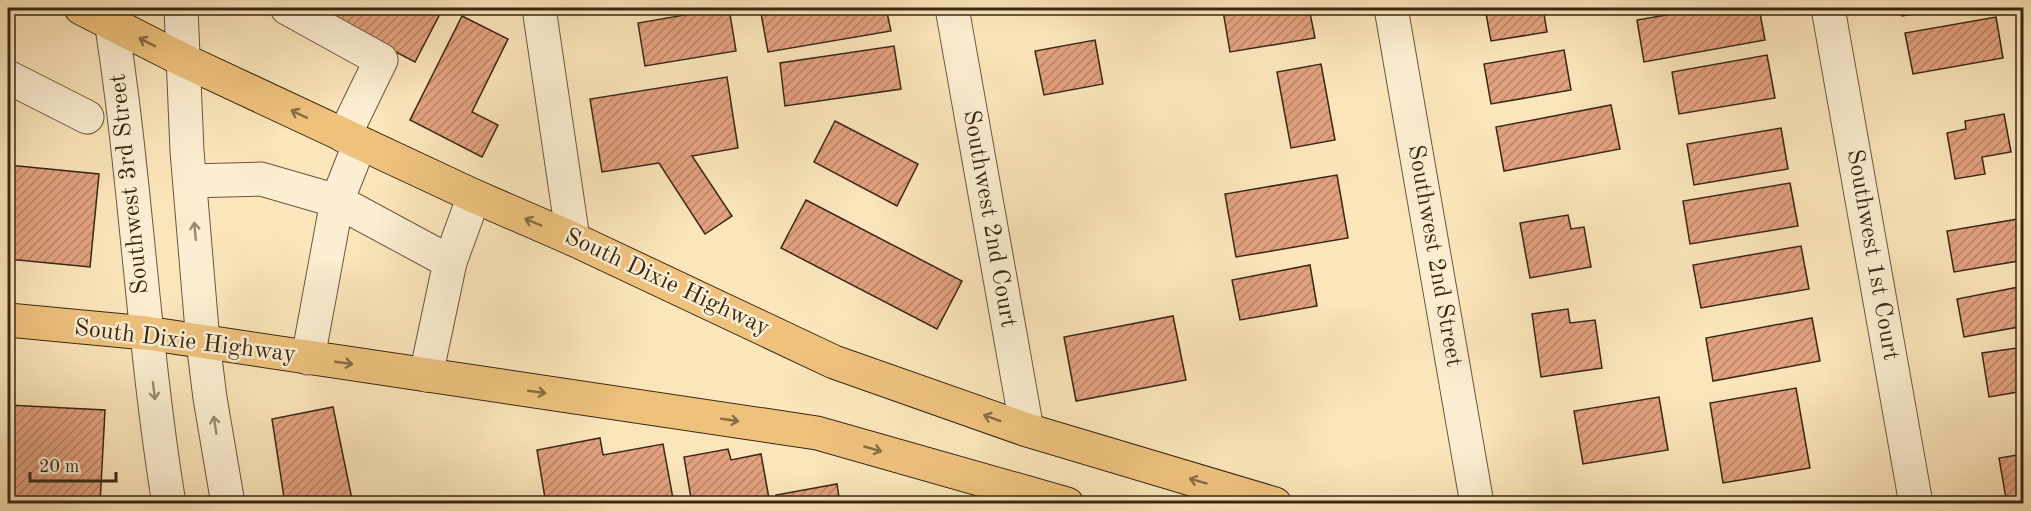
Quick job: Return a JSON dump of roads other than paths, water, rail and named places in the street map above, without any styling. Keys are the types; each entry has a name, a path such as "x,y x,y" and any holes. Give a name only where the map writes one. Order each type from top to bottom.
{"main road":[{"name":"South Dixie Highway","path":"81,8 110,15 183,60 834,362 1027,430 1275,504"},
{"name":"South Dixie Highway","path":"8,320 146,333 817,433 1067,504"}],"street":[{"path":"181,8 190,181 203,342 228,504"},
{"path":"287,8 381,60 352,140 337,201 309,358"},
{"path":"539,8 573,239"},
{"name":"Southwest 2nd Court","path":"952,8 1027,430"},
{"name":"Southwest 2nd Street","path":"1391,8 1477,504"},
{"name":"Southwest 1st Court","path":"1828,8 1916,504"},
{"name":"Southwest 3rd Street","path":"110,15 129,152 146,333 169,504"},
{"path":"8,77 87,117"},
{"path":"190,181 261,179 337,201 450,262"},
{"path":"426,375 450,262 474,196"}]}
